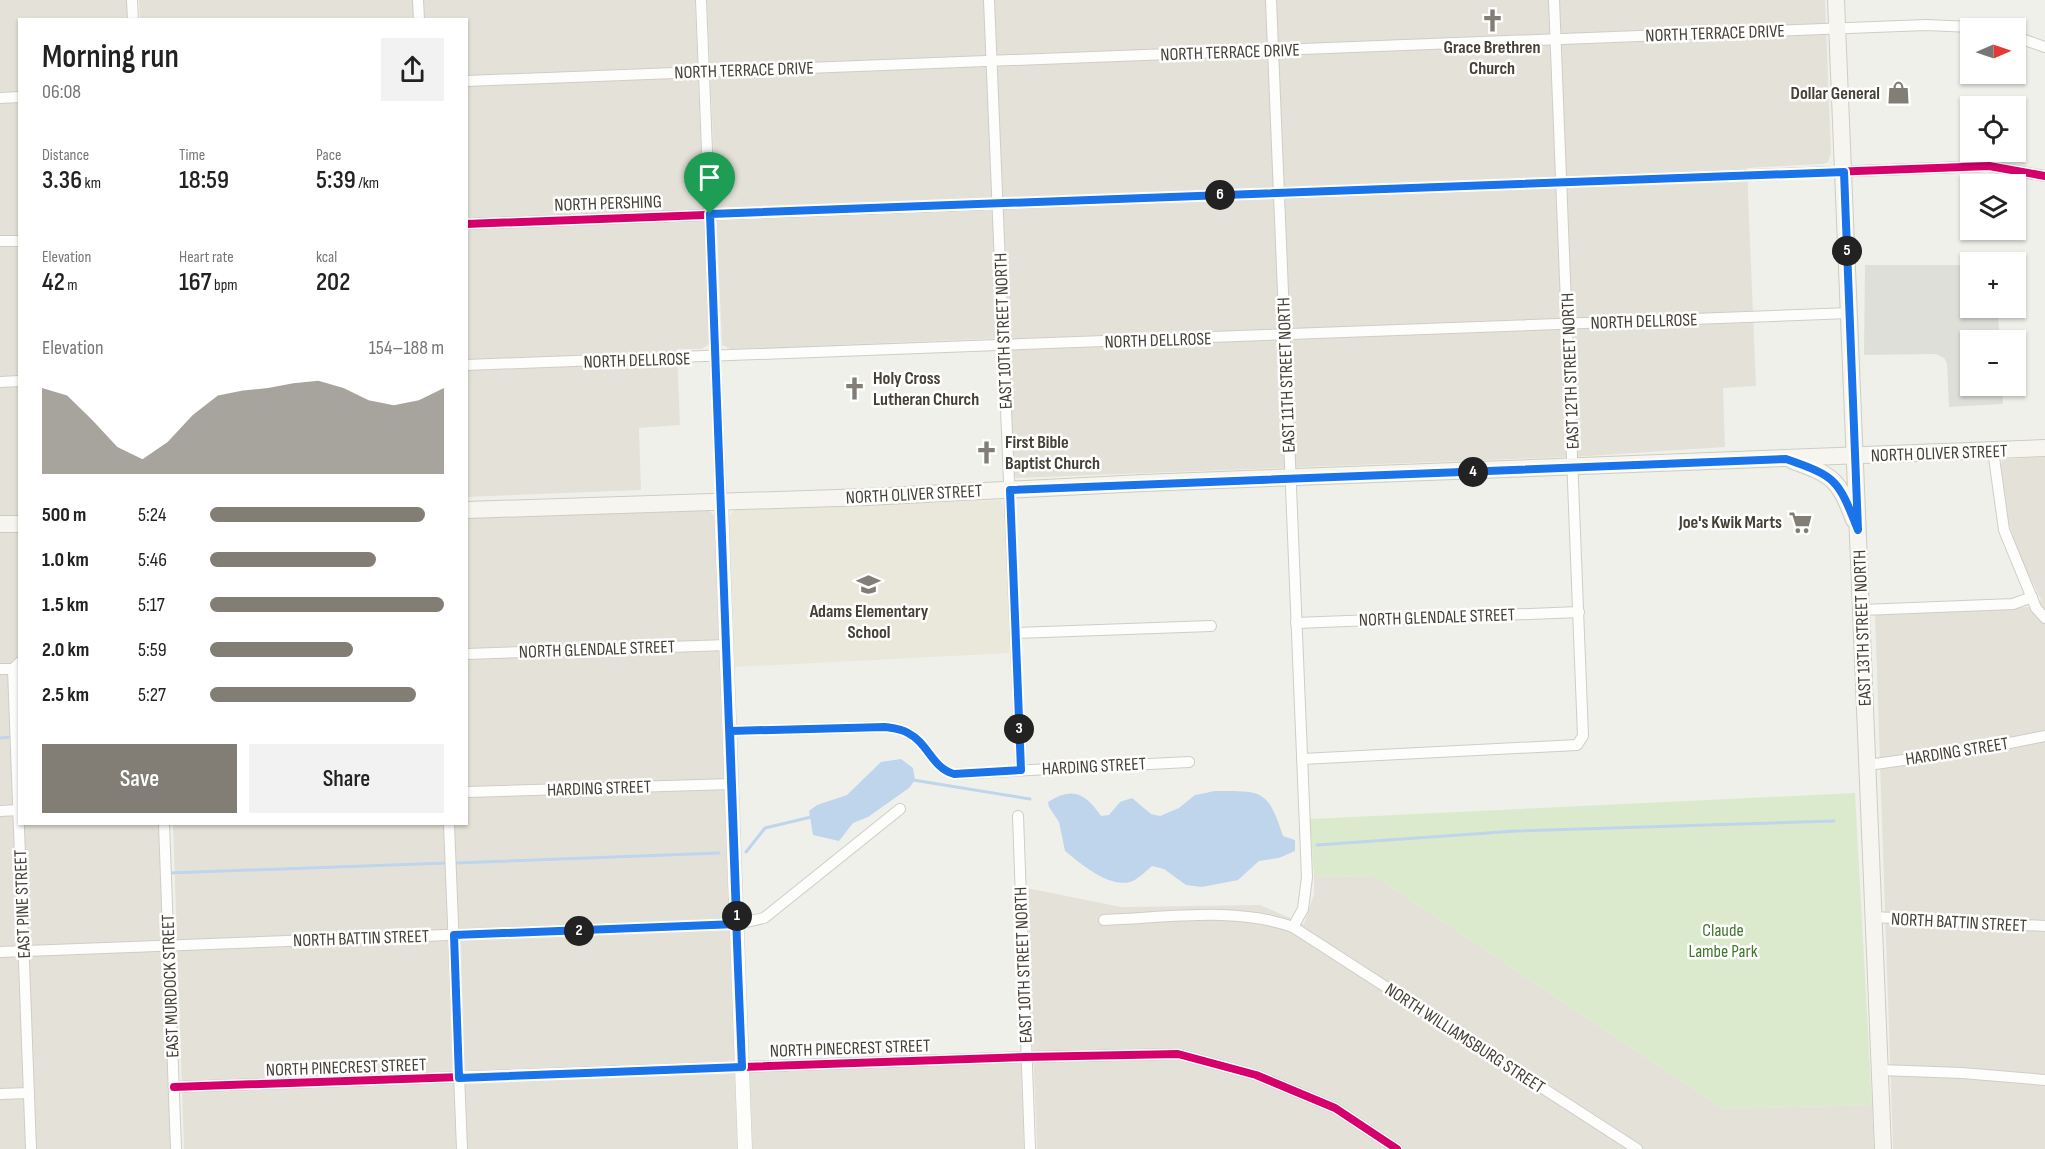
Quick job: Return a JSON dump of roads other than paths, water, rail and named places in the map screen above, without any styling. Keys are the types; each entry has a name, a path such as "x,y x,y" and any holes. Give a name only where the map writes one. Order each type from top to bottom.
{"main road":[{"name":"EAST 13TH STREET NORTH","path":"1836,0 1883,1149"},
{"name":"NORTH OLIVER STREET","path":"468,510 722,502 2045,448"},
{"path":"1786,459 1827,475 1837,483 1858,530"},
{"path":"0,524 18,524"}],"street":[{"path":"132,0 133,18"},
{"path":"418,0 419,18"},
{"path":"701,0 745,1149"},
{"name":"EAST 10TH STREET NORTH","path":"989,0 1021,770"},
{"name":"EAST 11TH STREET NORTH","path":"1271,0 1307,895 1304,909 1293,927"},
{"name":"EAST 12TH STREET NORTH","path":"1302,759 1576,745 1581,742 1583,736 1554,0"},
{"name":"NORTH TERRACE DRIVE","path":"468,81 1926,25 1960,26"},
{"path":"2026,40 2045,46"},
{"path":"0,98 18,97"},
{"name":"NORTH PERSHING","path":"468,224 1989,166 2045,176"},
{"path":"0,241 18,241"},
{"name":"NORTH DELLROSE","path":"468,365 1850,313"},
{"path":"0,382 18,381"},
{"path":"1993,450 2004,530 2032,597 2045,618"},
{"path":"1862,610 2013,604 2032,597"},
{"name":"NORTH GLENDALE STREET","path":"1296,623 1579,612"},
{"path":"1016,633 1211,626"},
{"name":"NORTH GLENDALE STREET","path":"468,654 727,645"},
{"path":"0,669 16,665"},
{"name":"EAST PINE STREET","path":"16,665 18,762"},
{"name":"HARDING STREET","path":"730,731 885,727 908,732 922,744 945,772 954,774 1189,762"},
{"name":"HARDING STREET","path":"1868,765 1975,750 2045,736"},
{"name":"HARDING STREET","path":"468,792 732,784"},
{"name":"NORTH BATTIN STREET","path":"0,952 737,924 764,918 900,809"},
{"path":"0,811 18,810"},
{"name":"EAST 10TH STREET NORTH","path":"1018,816 1030,1149"},
{"name":"EAST PINE STREET","path":"19,825 31,1149"},
{"name":"EAST MURDOCK STREET","path":"164,825 176,1149"},
{"path":"449,825 462,1149"},
{"name":"NORTH WILLIAMSBURG STREET","path":"1104,921 1246,915 1271,919 1293,927 1637,1149"},
{"name":"NORTH BATTIN STREET","path":"1874,917 2045,926"},
{"name":"NORTH PINECREST STREET","path":"174,1087 1026,1057 1178,1054 1256,1075 1335,1108 1397,1149"},
{"path":"1880,1070 1962,1073 2045,1080"},
{"path":"0,1094 29,1093"}],"water":[{"path":"901,759 913,768 915,780 909,788 868,817 853,823 839,841 813,835 809,811 817,805 847,795 881,762"},
{"path":"1215,791 1243,791 1261,796 1273,809 1283,836 1295,840 1295,851 1279,858 1259,861 1238,880 1202,887 1186,885 1164,869 1152,866 1133,881 1115,882 1097,874 1065,851 1059,822 1048,802 1065,794 1078,795 1090,802 1101,816 1109,815 1120,802 1132,798 1151,814 1160,816 1179,808 1195,795"}],"waterway":[{"path":"0,738 14,737"},
{"path":"913,780 1030,799"},
{"path":"746,852 765,828 811,817"},
{"path":"1317,845 1516,831 1834,821"},
{"path":"454,863 719,853"},
{"path":"169,873 447,863"}],"place":[{"name":"Grace Brethren Church","path":"1492,21"},
{"name":"Dollar General","path":"1898,93"},
{"name":"Holy Cross Lutheran Church","path":"855,388"},
{"name":"First Bible Baptist Church","path":"987,452"},
{"name":"Joe's Kwik Marts","path":"1800,522"},
{"name":"Adams Elementary School","path":"869,585"}],"park label":[{"name":"Claude Lambe Park","path":"1723,940"}]}
